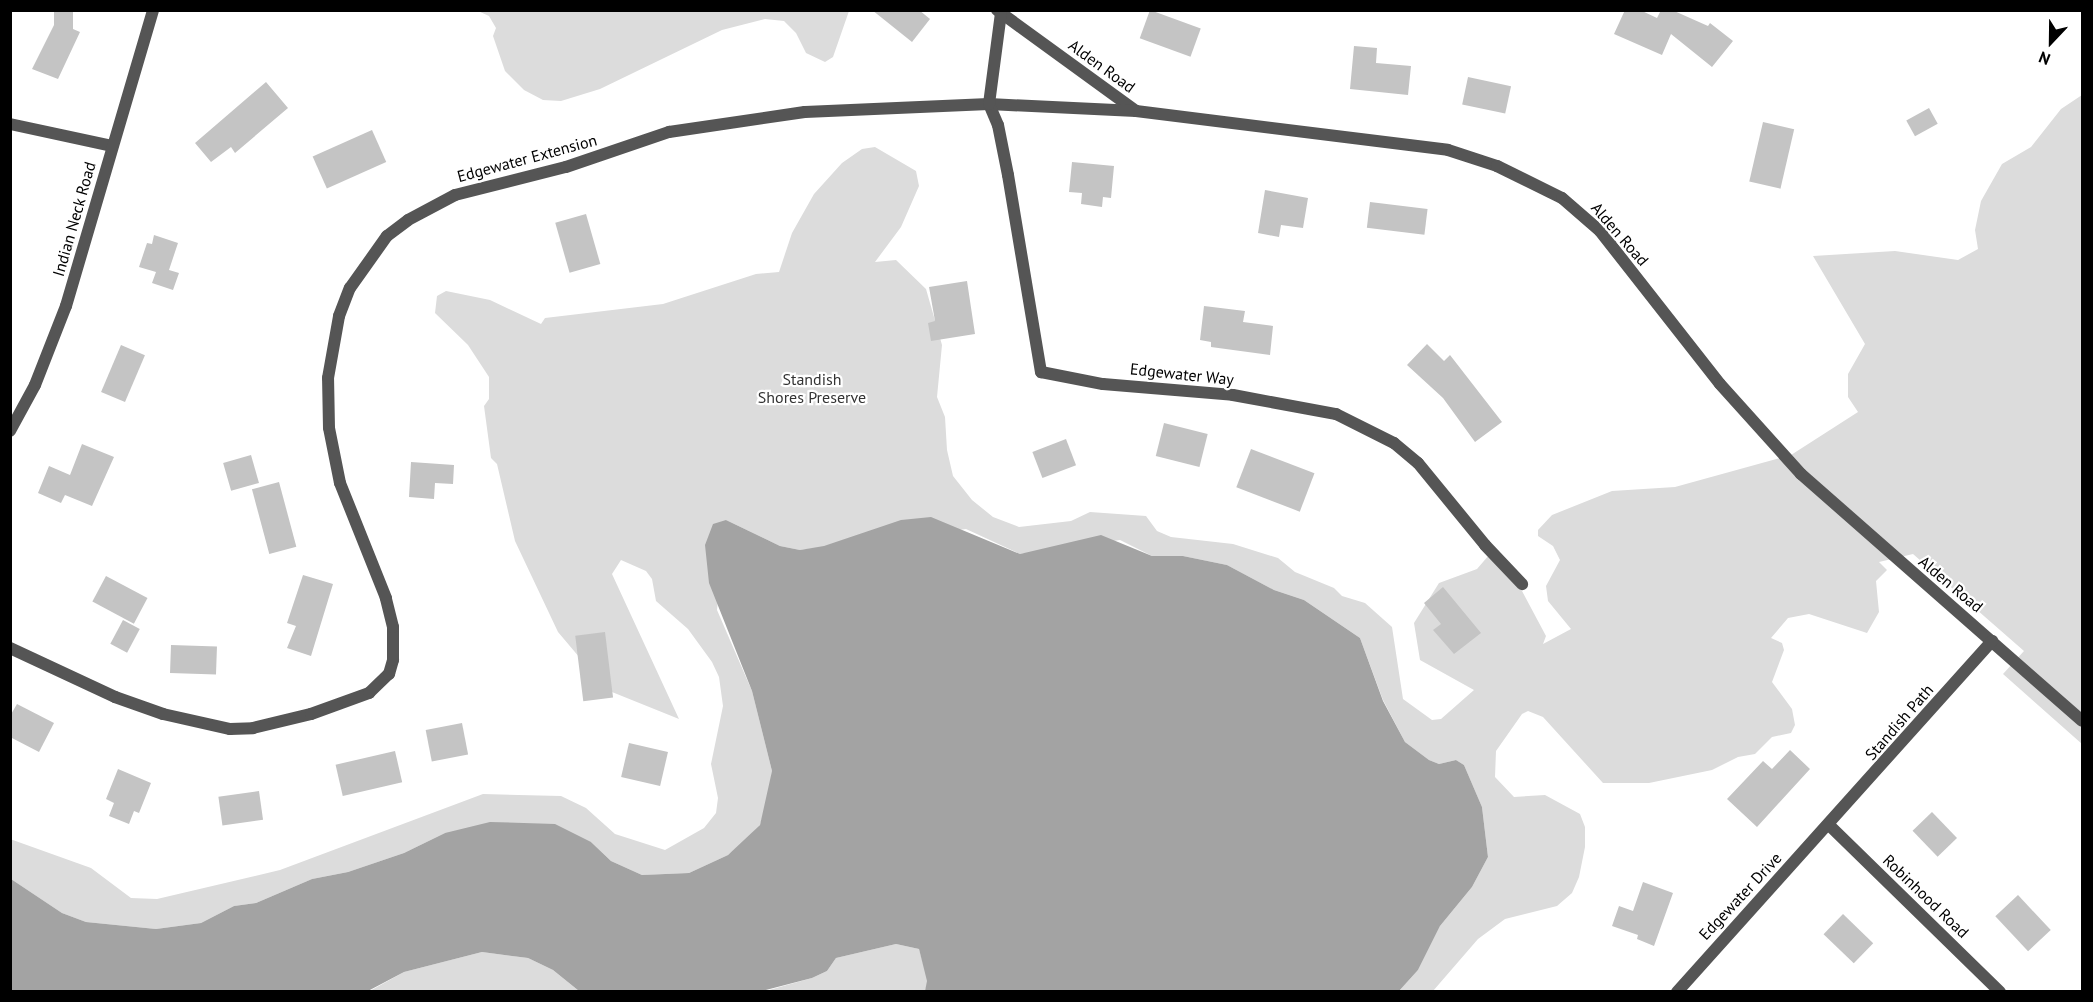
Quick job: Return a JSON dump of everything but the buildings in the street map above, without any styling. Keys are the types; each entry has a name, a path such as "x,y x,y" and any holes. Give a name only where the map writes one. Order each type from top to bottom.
{"street":[{"name":"Indian Neck Road","path":"10,431 35,385 63,314 153,10"},
{"path":"989,104 999,12"},
{"name":"Alden Road","path":"999,12 1136,111 1448,150 1497,165 1550,191 1600,231 1720,384 1801,474 2082,721"},
{"name":"Edgewater Extension","path":"10,648 144,707 210,726 243,730 331,709 369,693 388,674 394,643 386,598 340,483 327,402 332,347 339,316 361,270 387,236 408,220 455,195 566,167 669,132 805,111 989,104 1136,111"},
{"name":"Edgewater Way","path":"989,104 998,125 1008,175 1041,372 1103,384 1224,394 1336,414 1394,444 1418,463 1485,545 1522,585"},
{"path":"10,124 112,146"},
{"name":"Standish Path","path":"1829,825 1992,640"},
{"name":"Edgewater Drive","path":"1677,992 1829,825"},
{"name":"Robinhood Road","path":"1829,825 2000,992"}],"green space":[{"path":"849,10 833,57 825,62 806,53 796,33 784,21 765,19 722,30 600,89 561,101 543,100 524,90 505,71 493,36 496,28 489,16 478,11"},
{"name":"Standish Shores Preserve","path":"2082,95 2082,744 2003,674 2024,651 1913,554 1879,562 1887,570 1876,581 1879,612 1867,633 1809,614 1788,618 1771,638 1782,643 1784,650 1772,682 1792,709 1795,725 1791,733 1772,737 1755,754 1738,757 1712,770 1649,783 1603,783 1543,717 1528,711 1522,714 1496,751 1495,777 1514,797 1545,795 1580,814 1585,827 1585,847 1579,877 1572,893 1557,906 1505,919 1478,939 1433,991 1399,991 1418,970 1440,926 1472,887 1488,857 1482,807 1464,765 1456,760 1439,764 1429,760 1405,742 1383,700 1360,638 1304,600 1274,590 1227,565 1183,556 1152,556 1120,540 1020,554 966,529 800,550 780,546 726,520 717,610 752,691 772,771 771,789 760,825 744,842 728,855 689,873 642,875 611,861 591,842 445,833 404,853 348,872 312,879 256,903 234,906 201,923 156,929 86,922 62,913 11,879 10,839 91,868 131,898 157,899 280,870 483,794 561,796 586,808 615,834 665,850 704,828 716,813 718,798 711,764 723,706 719,677 712,662 688,629 656,601 652,579 646,571 621,560 612,574 679,719 607,690 558,632 515,541 497,464 491,458 484,406 489,399 489,377 468,345 435,313 437,296 446,291 490,300 541,324 545,318 663,304 756,274 779,272 792,233 814,194 842,163 862,149 875,147 916,171 919,186 901,227 875,262 896,260 926,289 942,345 937,397 945,417 947,450 953,476 972,500 993,517 1019,527 1071,521 1090,512 1146,516 1157,531 1171,537 1233,544 1278,558 1295,572 1334,588 1342,596 1365,603 1392,627 1403,699 1432,720 1441,719 1474,690 1420,660 1414,623 1439,583 1477,569 1489,555 1522,591 1546,636 1543,644 1571,629 1548,601 1546,586 1560,560 1553,546 1538,536 1538,530 1552,515 1612,491 1675,487 1791,455 1858,412 1848,397 1848,374 1865,344 1813,256 1895,251 1958,260 1978,249 1975,230 1981,201 2002,164 2031,147 2061,109"},
{"path":"896,944 919,949 928,981 925,991 762,992 812,978 827,971 836,958"},
{"path":"482,952 528,958 553,970 579,991 368,992 404,972"}],"shaded area":[{"path":"931,517 1020,554 1101,535 1152,556 1183,556 1227,565 1274,590 1304,600 1360,638 1383,701 1405,742 1429,760 1439,764 1456,760 1464,765 1482,807 1488,857 1472,887 1440,926 1418,970 1399,991 925,991 927,981 919,949 896,944 836,958 827,971 812,978 762,991 579,991 553,970 528,958 482,952 404,972 368,991 11,991 11,879 62,913 86,922 156,929 201,923 234,906 256,903 312,879 348,872 404,853 445,833 490,822 555,824 591,842 611,861 642,875 689,873 728,855 760,825 772,771 752,691 709,583 705,545 713,524 726,520 780,546 800,550 824,546 901,520"}]}
